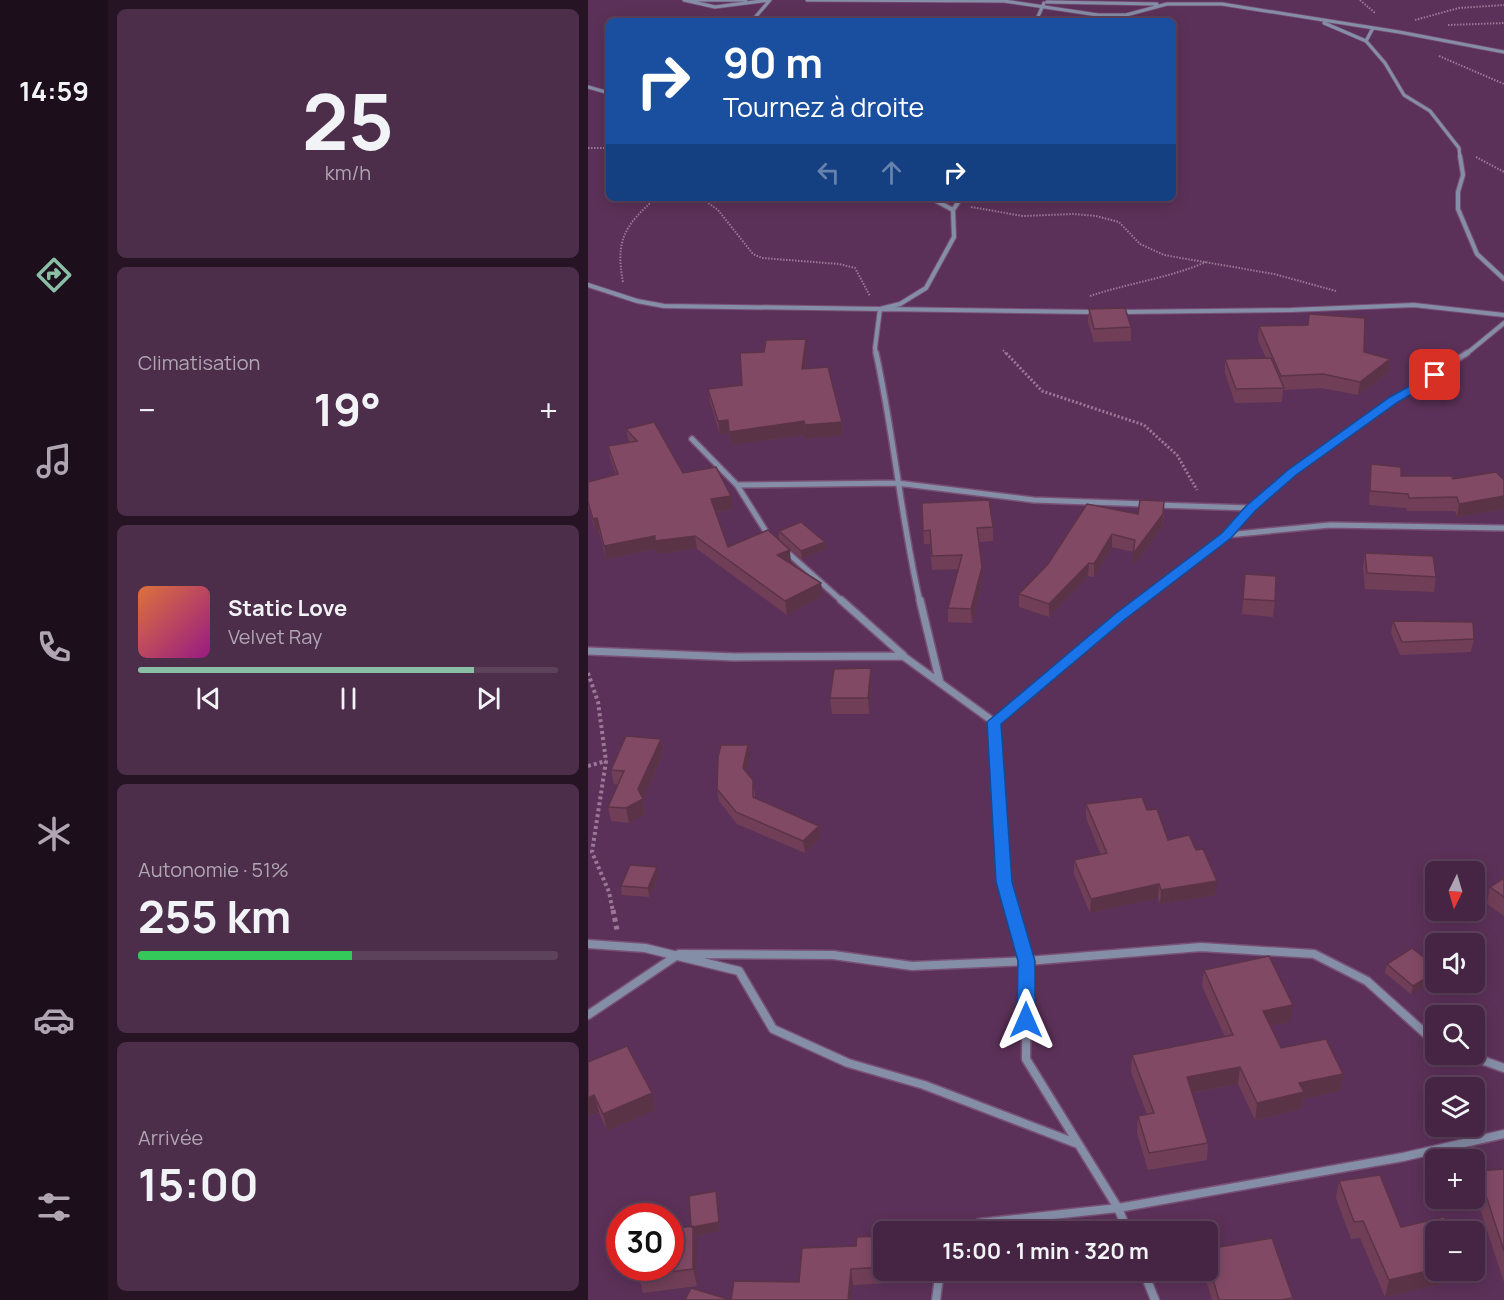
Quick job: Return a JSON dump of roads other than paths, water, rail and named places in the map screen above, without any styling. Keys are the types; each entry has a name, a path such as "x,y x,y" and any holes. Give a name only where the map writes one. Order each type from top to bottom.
{"street":[{"path":"683,0 746,0"},
{"path":"683,0 715,7 769,0"},
{"path":"754,18 769,0"},
{"path":"807,0 1222,4"},
{"path":"1207,0 1504,52"},
{"path":"1044,2 1098,15 1126,15 1167,4"},
{"path":"1037,18 1044,2"},
{"path":"1312,18 1366,42 1385,63 1404,95 1430,111 1459,148 1463,175 1458,192 1458,209 1478,254 1504,279"},
{"path":"1366,42 1367,36 1374,28"},
{"path":"588,87 606,92"},
{"path":"936,201 953,210"},
{"path":"880,309 900,304 926,288 954,237 953,210 958,201"},
{"path":"588,285 637,301 664,306 1100,312"},
{"path":"1111,312 1202,313 1370,304 1414,305 1504,315"},
{"path":"880,309 875,348 889,413 897,483 912,567 940,683"},
{"path":"994,722 1119,617 1227,535 1251,508 1292,472 1394,400 1455,363 1504,323"},
{"path":"692,439 737,485 770,537 903,656 994,722"},
{"path":"737,485 897,483 1034,500 1251,508"},
{"path":"1227,535 1330,525 1504,528"},
{"path":"588,651 734,657 903,656"},
{"path":"994,722 1004,882 1027,961 1026,1059 1118,1208 1123,1221"},
{"path":"588,944 619,943 679,954 739,971 773,1029 848,1063 924,1085 1078,1144"},
{"path":"588,1015 679,954 833,955 912,966 1027,961 1201,947 1314,954 1368,981 1425,1033"},
{"path":"1485,1061 1504,1068"},
{"path":"998,1221 1118,1208 1403,1157 1504,1134"},
{"path":"936,1300 939,1281"},
{"path":"1147,1281 1155,1300"}]}
